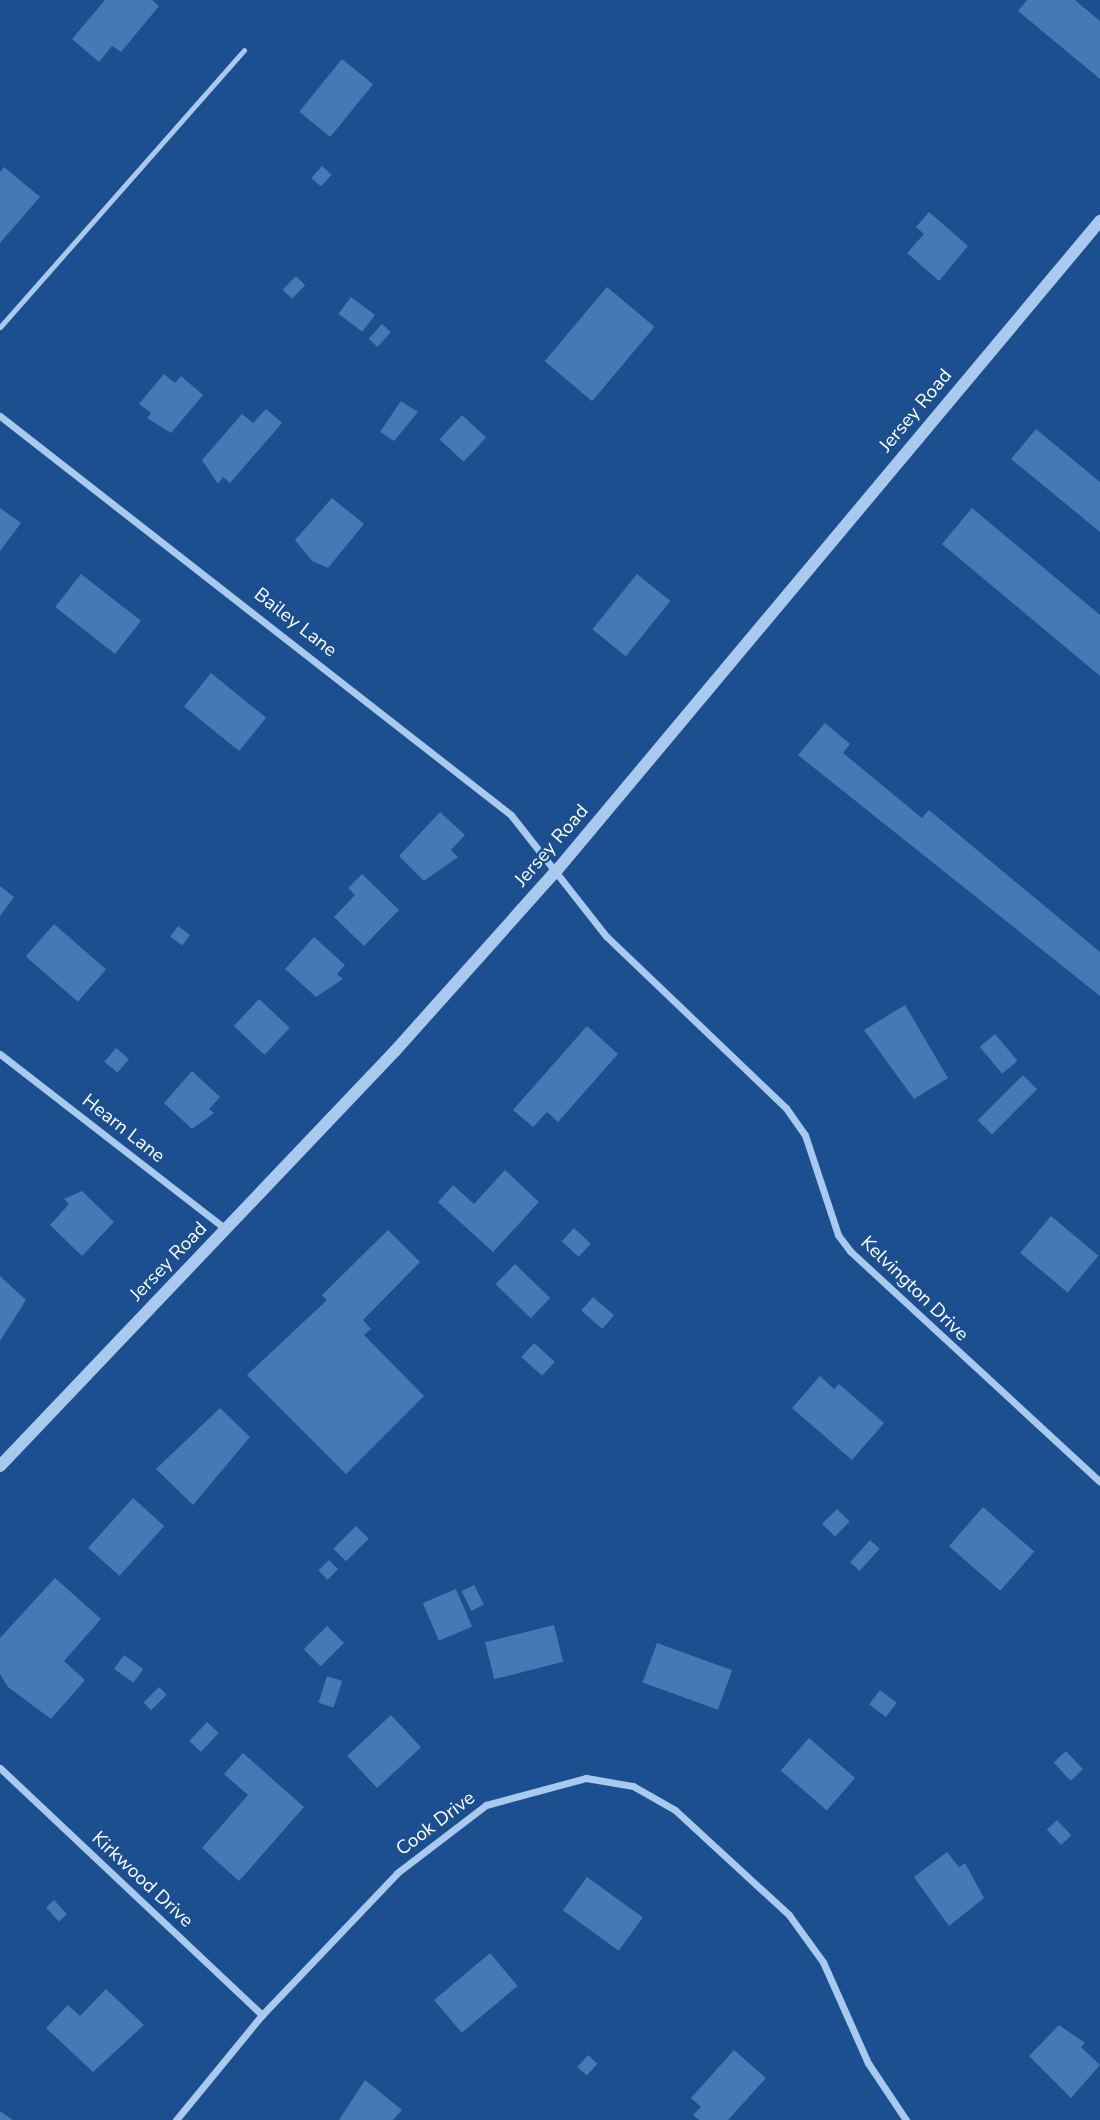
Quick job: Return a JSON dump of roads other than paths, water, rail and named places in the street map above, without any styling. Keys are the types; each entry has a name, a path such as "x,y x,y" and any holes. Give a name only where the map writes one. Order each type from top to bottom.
{"street":[{"name":"Jersey Road","path":"0,1465 227,1230 558,869 1100,221"},
{"name":"Bailey Lane","path":"0,416 511,815 558,869"},
{"name":"Kelvington Drive","path":"558,869 606,936 786,1108 805,1135 850,1251 1100,1482"},
{"name":"Hearn Lane","path":"0,1054 227,1230"},
{"name":"Kirkwood Drive","path":"0,1768 262,2015"},
{"name":"Cook Drive","path":"176,2120 262,2015 397,1874 442,1836 486,1805 586,1778 634,1786 675,1810 789,1915 823,1962 868,2063 906,2120"}],"lane":[{"path":"0,327 244,50"}]}
